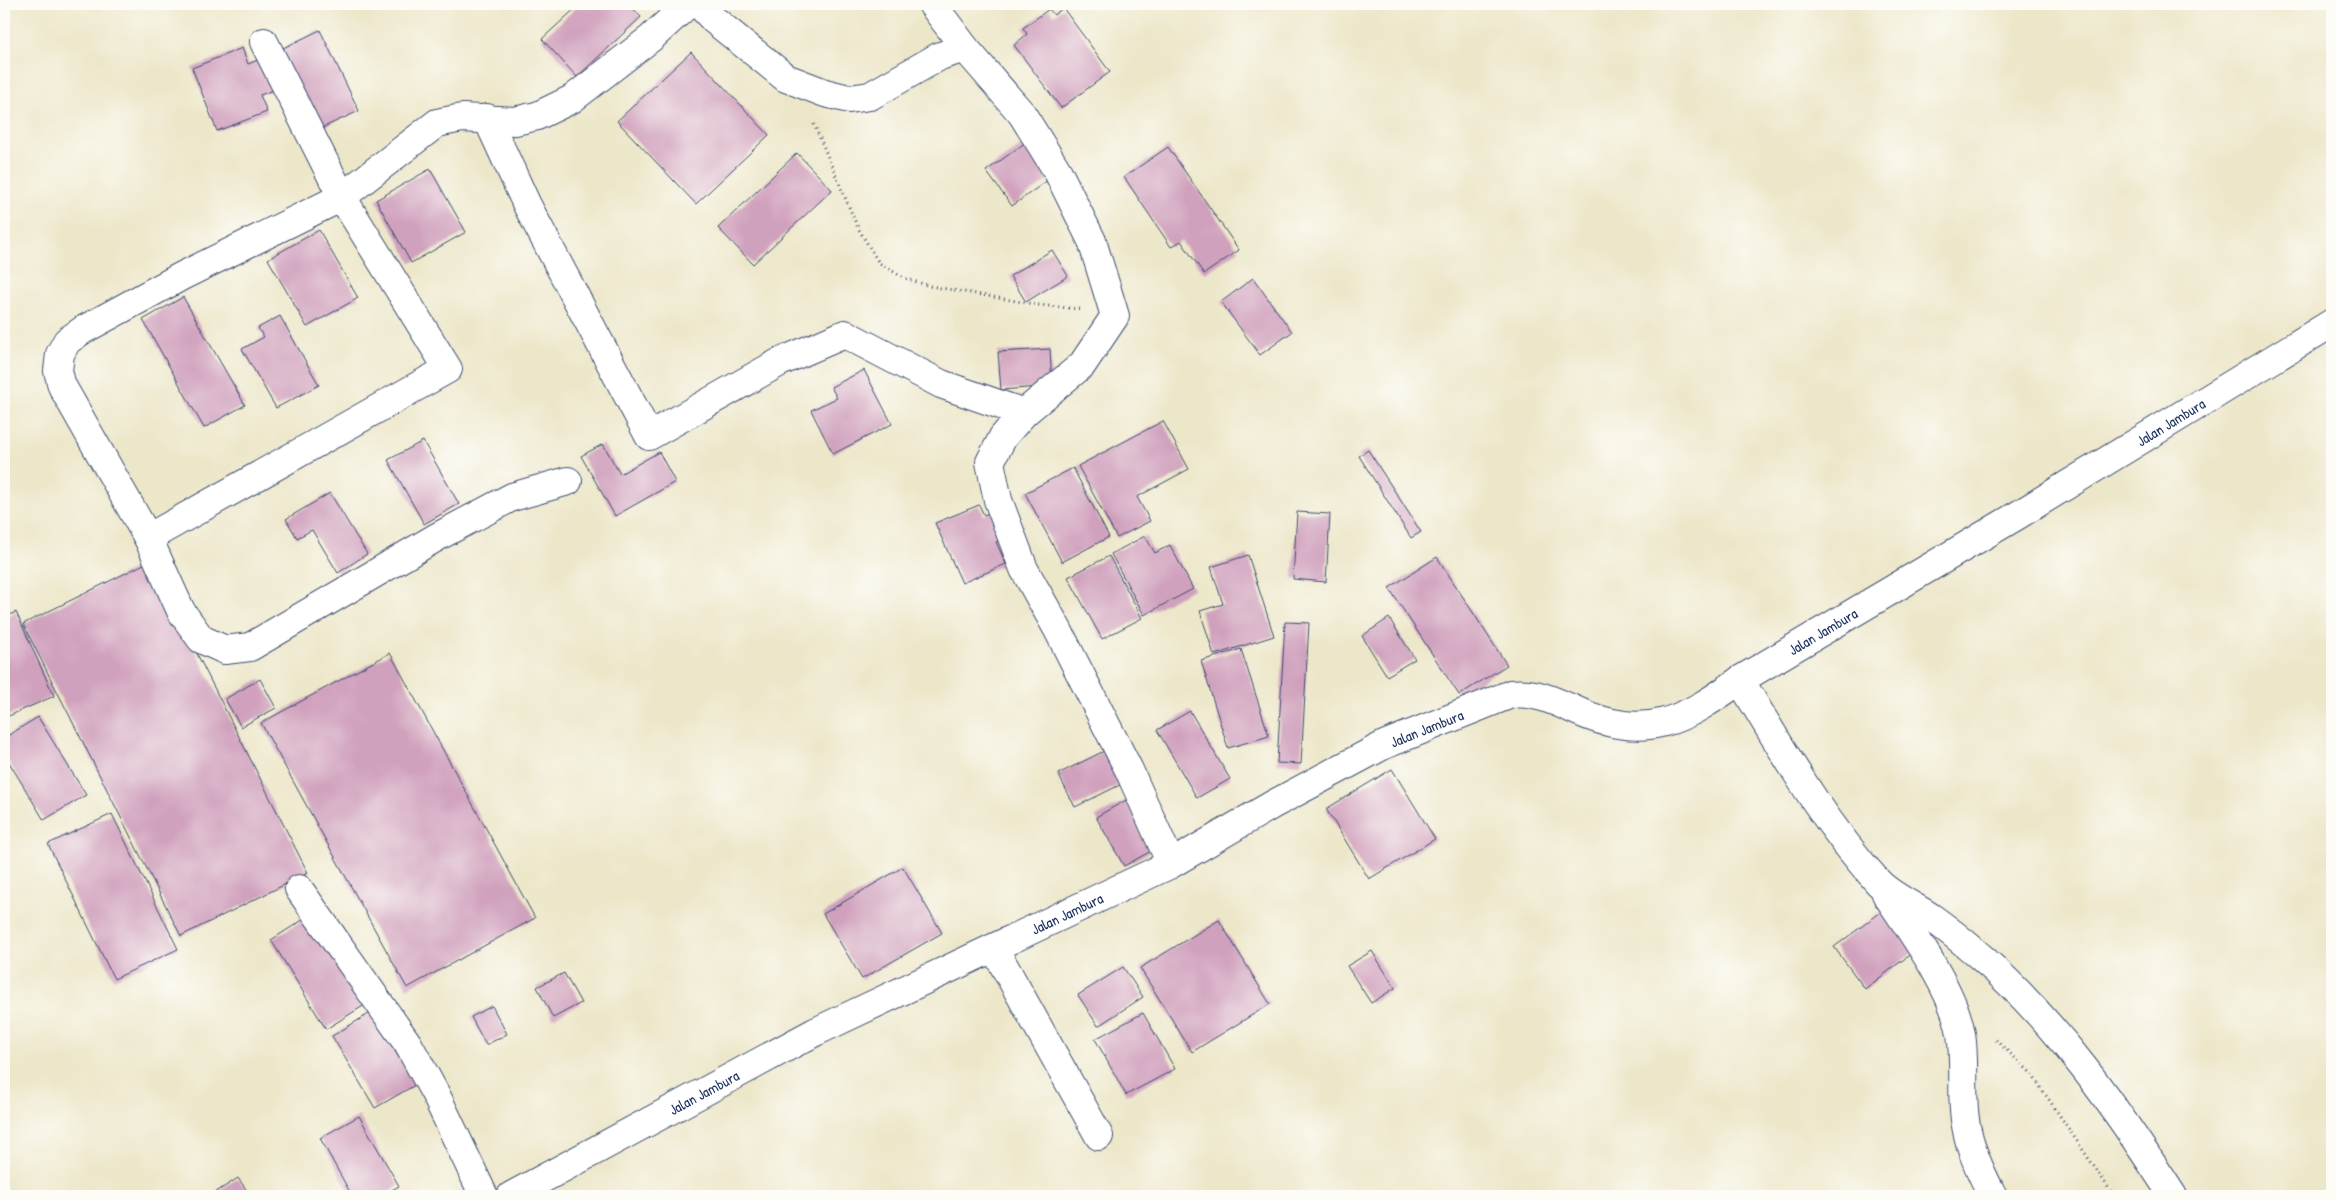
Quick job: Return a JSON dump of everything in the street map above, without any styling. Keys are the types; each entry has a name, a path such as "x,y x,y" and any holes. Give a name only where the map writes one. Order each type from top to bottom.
{"street":[{"path":"568,481 512,497 437,537 250,647 225,650 201,639 180,611 148,538 62,386 58,371 58,360 67,341 182,276 342,197 437,123 462,118 487,118 515,122 537,116 572,98 651,38 688,4"},
{"path":"699,4 714,20 786,78 825,93 849,99 870,96 940,56 965,48"},
{"path":"932,4 965,48 1022,114 1058,172 1092,241 1114,316 1082,365 1024,414 1003,437 990,462 998,500 1024,569 1058,630 1129,770 1171,864"},
{"path":"148,538 448,369 342,197 264,42"},
{"path":"487,118 527,205 649,436 780,362 845,334 941,384 1024,414"},
{"name":"Jalan Jambura","path":"511,1196 815,1032 1171,864 1272,805 1384,745 1511,694 1526,692 1554,700 1608,722 1637,727 1661,725 1708,703 1740,680 2018,515 2332,323"},
{"path":"1740,680 1783,752 1840,836 1880,884 1922,947 1947,993 1961,1033 1964,1112 1967,1128 1978,1167 1993,1196"},
{"path":"1880,884 1933,918 1982,958 2028,1002 2126,1122 2173,1196"},
{"path":"299,889 408,1044 436,1095 484,1196"},
{"path":"994,948 1099,1136"}],"path":[{"path":"786,78 808,110 858,228 879,263 904,278 930,286 1114,316"},
{"path":"1989,1033 2031,1074 2114,1196"}],"building":[{"path":"580,4 629,4 641,17 577,77 542,39"},
{"path":"1063,8 1110,72 1061,108 1014,45 1027,34 1023,28 1049,9 1054,15"},
{"path":"320,30 359,111 315,131 277,51"},
{"path":"242,48 248,64 263,58 276,89 260,95 267,112 217,131 192,68"},
{"path":"691,52 769,135 696,204 617,121"},
{"path":"1029,140 1055,175 1012,206 986,171"},
{"path":"1168,147 1239,250 1204,274 1181,241 1171,247 1124,177"},
{"path":"797,153 832,190 753,264 718,228"},
{"path":"430,169 466,232 411,263 376,200"},
{"path":"319,230 358,298 307,327 268,259"},
{"path":"1052,250 1068,276 1026,302 1010,276"},
{"path":"1253,278 1292,332 1260,355 1221,302"},
{"path":"183,297 245,405 204,428 143,320"},
{"path":"280,316 319,385 276,408 242,349 264,337 258,328"},
{"path":"1050,349 1052,386 1001,390 998,352"},
{"path":"864,370 892,424 833,454 811,410 837,398 831,387"},
{"path":"1163,421 1189,469 1137,497 1150,521 1117,538 1078,466"},
{"path":"423,441 459,504 424,524 388,460"},
{"path":"603,444 620,474 659,452 675,482 615,516 581,456"},
{"path":"1368,450 1421,532 1411,538 1359,456"},
{"path":"1073,468 1109,537 1062,562 1025,493"},
{"path":"330,493 367,554 338,573 312,530 297,538 286,519"},
{"path":"979,505 984,515 998,509 1010,536 996,542 1006,564 962,583 935,523"},
{"path":"1297,512 1330,514 1326,582 1293,579"},
{"path":"1145,536 1155,553 1170,545 1193,589 1144,615 1111,554"},
{"path":"1248,555 1274,636 1214,655 1200,611 1223,604 1211,567"},
{"path":"1109,556 1142,618 1102,639 1068,577"},
{"path":"1437,557 1507,665 1459,695 1389,588"},
{"path":"150,561 308,873 181,936 23,624"},
{"path":"16,612 54,696 4,718 4,618"},
{"path":"1389,618 1415,659 1387,676 1362,636"},
{"path":"1285,622 1309,623 1301,764 1277,763"},
{"path":"1241,649 1269,736 1228,748 1201,661"},
{"path":"390,653 535,918 407,988 261,723"},
{"path":"260,679 276,708 241,727 225,699"},
{"path":"1190,711 1230,779 1197,798 1157,730"},
{"path":"38,717 86,795 44,820 4,754 4,738"},
{"path":"1108,749 1126,782 1075,807 1058,774"},
{"path":"1392,769 1435,839 1369,879 1326,809"},
{"path":"1128,799 1155,849 1124,866 1096,817"},
{"path":"112,814 178,949 114,979 48,844"},
{"path":"903,867 942,933 862,979 823,914"},
{"path":"320,909 376,998 326,1029 271,940"},
{"path":"1885,909 1916,950 1865,989 1834,947"},
{"path":"1219,920 1270,1004 1192,1052 1140,968"},
{"path":"1372,951 1395,988 1371,1003 1347,966"},
{"path":"1123,967 1143,997 1098,1026 1078,995"},
{"path":"564,973 581,1003 553,1018 537,987"},
{"path":"492,1006 507,1034 486,1045 471,1017"},
{"path":"372,1012 415,1085 375,1108 332,1036"},
{"path":"1143,1013 1175,1069 1126,1095 1095,1039"},
{"path":"359,1116 399,1186 381,1196 352,1196 320,1138"},
{"path":"238,1178 251,1196 210,1196"}]}
